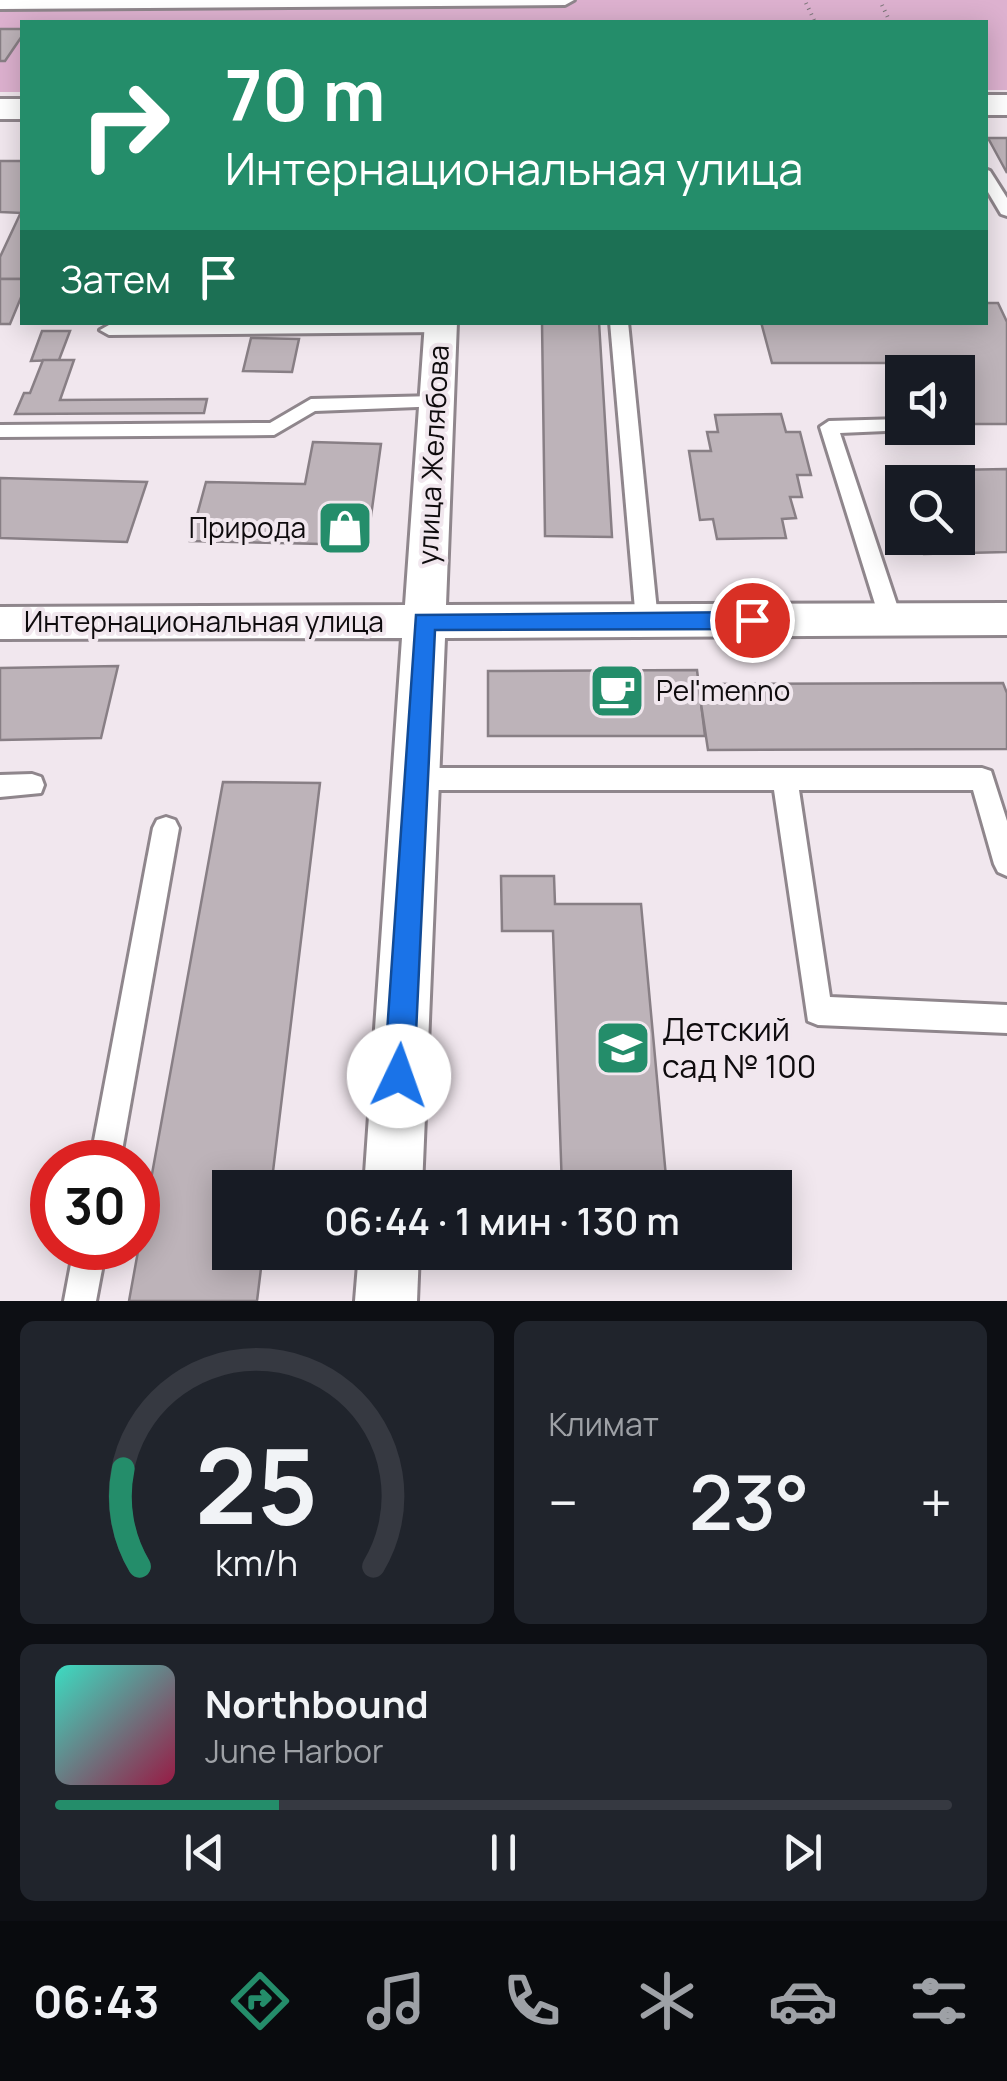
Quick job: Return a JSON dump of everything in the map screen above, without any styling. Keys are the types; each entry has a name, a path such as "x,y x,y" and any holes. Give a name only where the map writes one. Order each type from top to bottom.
{"street":[{"path":"0,4 565,0"},
{"name":"улица Желябова","path":"393,1170 441,325"},
{"name":"Интернациональная улица","path":"0,624 1007,619"},
{"path":"386,1301 388,1270"}],"lane":[{"path":"988,179 1007,211"},
{"path":"109,330 441,325"},
{"path":"619,325 647,620"},
{"path":"0,430 274,429 311,404 436,402"},
{"path":"885,425 829,426 891,620"},
{"path":"415,779 982,779 1007,864"},
{"path":"785,779 818,1011 1007,1019"},
{"path":"0,786 32,785"},
{"path":"109,1140 166,828"},
{"path":"80,1301 86,1270"}],"path":[{"path":"806,3 815,20"},
{"path":"882,6 889,20"}],"shaded area":[{"path":"0,0 1007,0 1007,90 988,90 988,20 20,20 20,92 0,92"}],"building":[{"path":"0,29 20,29 20,39 5,61 0,61"},
{"path":"988,138 1007,138 1007,173"},
{"path":"0,161 20,161 20,213 0,212"},
{"path":"20,214 20,279 0,279 0,257"},
{"path":"0,279 20,279 20,300 10,324 0,324"},
{"path":"988,303 998,303 1007,322 1007,424 975,424 975,355 885,355 885,363 772,363 762,325 988,325"},
{"path":"542,325 599,325 612,537 545,536"},
{"path":"42,331 70,331 59,360 31,361"},
{"path":"251,338 299,339 292,372 243,371"},
{"path":"43,360 74,360 60,400 207,399 204,413 15,414 24,393 30,393"},
{"path":"781,414 786,432 800,432 811,475 797,475 802,497 790,497 796,518 782,519 786,538 717,539 713,519 700,520 689,451 711,451 707,432 718,432 715,415"},
{"path":"313,442 381,444 367,545 190,541 206,482 305,484"},
{"path":"1007,469 1007,552 975,553 975,470"},
{"path":"0,478 147,482 127,542 0,538"},
{"path":"118,666 101,738 0,740 0,668"},
{"path":"697,670 705,736 488,736 488,671"},
{"path":"1003,683 1007,693 1007,749 708,750 698,684"},
{"path":"223,782 320,783 273,1170 212,1170 212,1270 261,1270 257,1301 129,1301 135,1270 160,1270 158,1140"},
{"path":"501,876 554,876 555,904 641,904 665,1170 561,1170 553,931 502,931"}],"place":[{"name":"Природа","path":"345,528"},
{"name":"Pel'menno","path":"617,691"},
{"name":"Детский сад № 100","path":"623,1048"}],"route":[{"path":"399,1076 424,621 752,620"}]}
